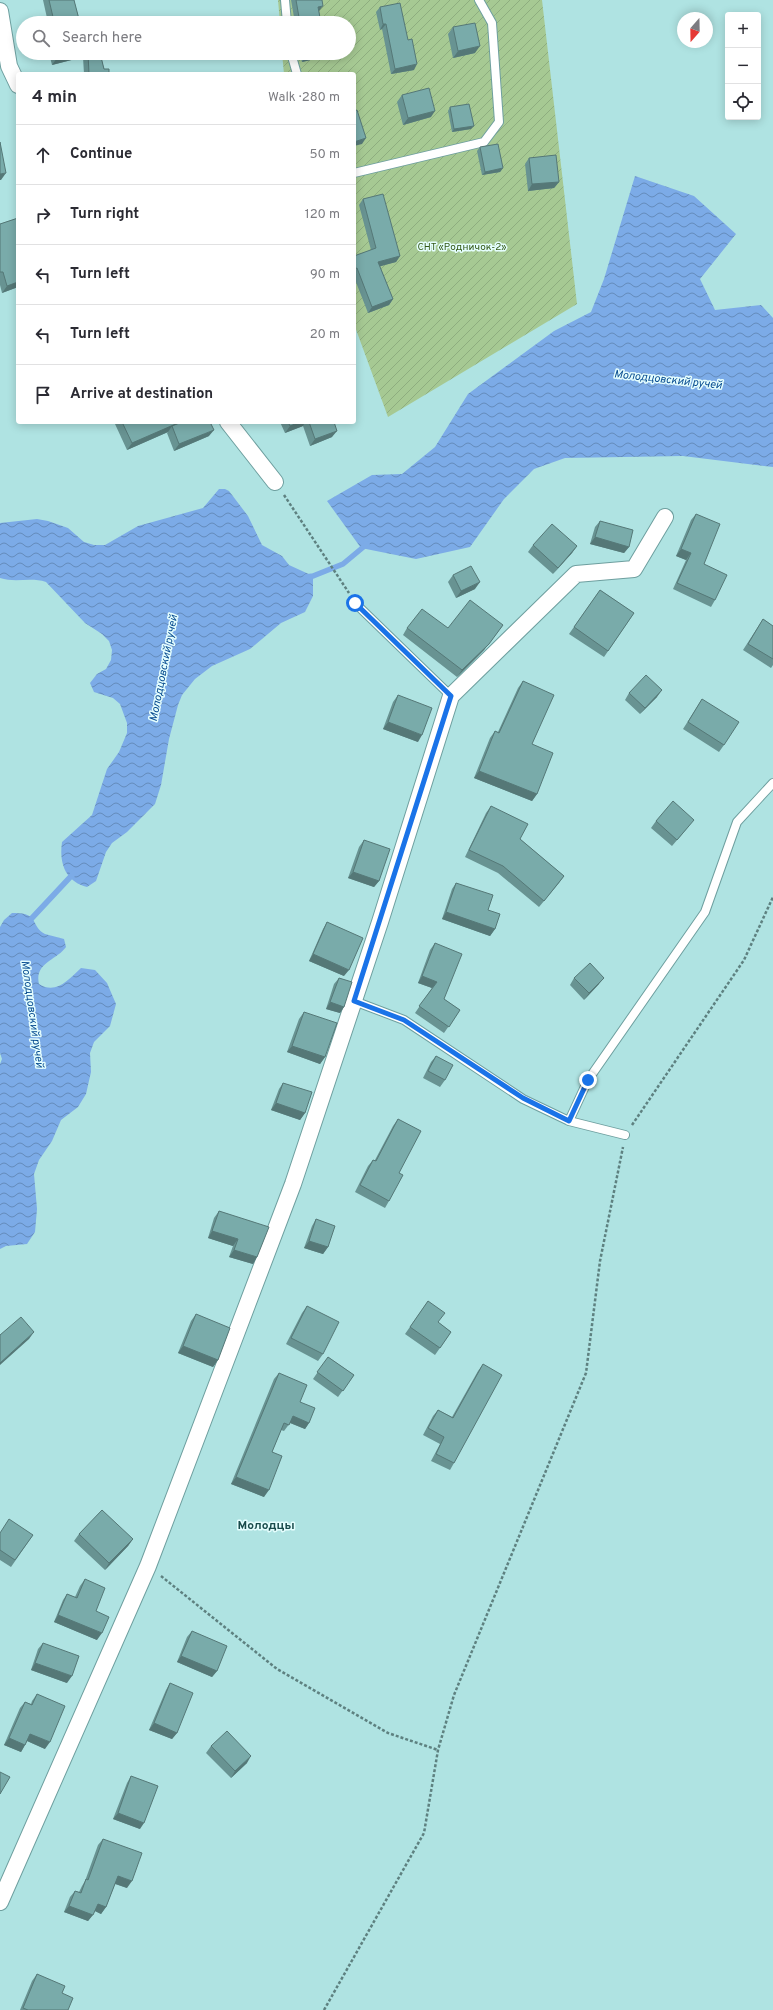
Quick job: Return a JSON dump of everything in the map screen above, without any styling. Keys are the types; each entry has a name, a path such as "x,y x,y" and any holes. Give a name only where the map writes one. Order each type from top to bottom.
{"street":[{"path":"0,11 9,66 16,81"},
{"path":"230,424 275,482"},
{"path":"0,1902 148,1566 293,1184 354,1001 451,696 576,574 634,569 665,517"}],"lane":[{"path":"285,0 286,16"},
{"path":"356,173 484,142 499,122 492,23 479,0"},
{"path":"293,60 296,72"},
{"path":"355,603 451,696"},
{"path":"569,1121 588,1080 705,912 737,822 773,783"},
{"path":"354,1001 404,1020 523,1098 569,1121 625,1135"}],"path":[{"path":"275,482 339,579"},
{"path":"324,2010 424,1833 438,1750 454,1695 586,1373 600,1262 625,1135 744,960 773,898"},
{"path":"148,1566 277,1669 388,1733 438,1750"}],"green space":[{"name":"СНТ «Родничок-2»","path":"278,0 542,0 577,304 388,417 356,329 356,72 284,72 283,60 356,60 356,16 279,16"}],"water":[{"path":"635,176 694,196 736,234 700,279 715,310 761,305 773,318 773,467 683,456 565,458 534,469 504,499 470,547 416,559 361,548 327,501 372,475 402,474 435,447 468,394 554,331 591,312 604,279"},
{"path":"219,489 229,491 248,516 262,545 282,556 289,565 313,576 313,596 305,612 281,623 250,649 212,666 195,679 182,695 169,739 161,785 155,804 127,832 112,843 106,852 96,881 87,887 79,884 69,876 63,864 61,850 62,842 92,815 107,769 119,752 127,733 127,723 120,704 113,698 94,692 90,683 97,674 106,669 111,660 112,650 109,641 102,634 85,623 46,582 0,578 0,523 37,519 48,521 68,528 84,542 94,545 105,545 138,526 203,508"},
{"path":"12,913 21,913 31,917 40,931 45,934 64,939 66,947 43,966 38,977 39,984 45,987 56,987 62,985 81,968 95,970 107,983 116,1004 110,1026 94,1042 90,1053 91,1072 86,1094 78,1107 61,1120 52,1141 39,1160 34,1174 37,1209 35,1232 27,1244 6,1246 0,1249 0,1064 2,1059 0,1053 0,927 4,920"}],"building":[{"path":"49,0 74,0 78,16 53,16"},
{"path":"296,0 322,0 323,6 318,7 320,16 299,16"},
{"path":"400,3 408,40 412,39 417,64 395,69 386,24 383,24 380,7"},
{"path":"475,23 480,46 458,51 453,27"},
{"path":"88,60 102,60 104,69 109,69 109,72 89,72"},
{"path":"429,88 435,111 408,118 402,95"},
{"path":"469,104 474,126 454,129 450,107"},
{"path":"356,110 366,138 356,141"},
{"path":"0,142 6,173 0,174"},
{"path":"498,144 503,168 485,172 480,147"},
{"path":"556,155 559,182 532,184 529,158"},
{"path":"383,194 400,256 378,262 393,299 372,307 356,268 356,255 376,248 363,199"},
{"path":"16,219 16,283 7,286 3,272 0,272 0,224"},
{"path":"123,424 176,424 132,443"},
{"path":"177,424 211,424 214,430 179,444 172,426"},
{"path":"310,424 335,424 337,431 315,439"},
{"path":"696,514 720,524 704,564 727,575 715,600 677,583 691,553 681,549"},
{"path":"600,521 633,530 629,547 595,537"},
{"path":"552,524 577,546 558,568 533,545"},
{"path":"471,566 480,582 461,591 453,575"},
{"path":"600,590 634,613 608,651 574,627"},
{"path":"470,600 503,625 489,644 462,670 407,628 422,609 448,628"},
{"path":"763,619 773,626 773,659 748,644"},
{"path":"646,675 662,690 645,708 629,693"},
{"path":"523,681 554,695 532,744 553,753 537,794 479,771 495,731 499,733"},
{"path":"398,695 432,708 422,735 388,722"},
{"path":"702,699 739,722 724,745 688,722"},
{"path":"673,801 694,820 677,840 656,821"},
{"path":"491,806 528,824 520,839 564,876 544,901 503,866 469,850"},
{"path":"364,840 390,849 379,881 353,872"},
{"path":"456,883 493,895 488,910 500,914 495,929 446,912"},
{"path":"327,922 363,938 349,970 313,954"},
{"path":"435,943 462,954 444,999 460,1010 449,1027 419,1006 437,982 422,976"},
{"path":"590,963 604,978 589,993 574,978"},
{"path":"339,978 352,982 344,1007 330,1002"},
{"path":"304,1012 337,1023 325,1057 292,1046"},
{"path":"436,1056 453,1065 445,1080 428,1071"},
{"path":"283,1083 312,1092 305,1113 276,1103"},
{"path":"398,1119 421,1131 399,1173 403,1175 389,1201 360,1185 373,1160 376,1161"},
{"path":"219,1211 269,1227 257,1257 234,1250 238,1239 212,1231"},
{"path":"316,1219 335,1226 328,1247 309,1241"},
{"path":"428,1301 445,1313 438,1322 451,1332 440,1348 410,1327"},
{"path":"307,1306 339,1322 323,1354 291,1338"},
{"path":"196,1314 230,1328 218,1360 183,1346"},
{"path":"21,1317 34,1332 0,1363 0,1335"},
{"path":"328,1357 354,1375 343,1391 317,1372"},
{"path":"483,1364 502,1375 454,1463 436,1454 444,1437 428,1428 438,1410 453,1418"},
{"path":"279,1373 307,1385 300,1402 315,1408 309,1423 293,1416 289,1425 284,1423 272,1452 282,1456 269,1490 236,1477"},
{"path":"102,1510 133,1539 109,1563 79,1534"},
{"path":"9,1519 33,1535 15,1560 0,1550 0,1533"},
{"path":"85,1579 105,1588 96,1611 109,1617 102,1633 58,1615 67,1594 77,1598"},
{"path":"192,1631 227,1646 217,1671 181,1656"},
{"path":"43,1643 79,1656 72,1676 35,1663"},
{"path":"170,1683 193,1693 177,1733 154,1723"},
{"path":"37,1694 65,1706 50,1742 30,1734 25,1745 9,1738 25,1702 32,1705"},
{"path":"227,1731 251,1756 235,1771 211,1746"},
{"path":"0,1772 10,1777 0,1794"},
{"path":"131,1776 158,1786 144,1823 118,1813"},
{"path":"103,1839 142,1853 132,1881 118,1876 106,1907 98,1904 93,1915 69,1906 75,1891 81,1893 86,1879 88,1880"},
{"path":"37,1974 65,1986 62,1993 73,1998 68,2010 28,2010 23,2008"}],"waterway":[{"name":"Молодцовский ручей","path":"306,577 313,576 343,564 367,544"},
{"name":"Молодцовский ручей","path":"28,924 74,873"}],"district":[{"name":"Молодцы","path":"266,1525"}],"route":[{"path":"355,603 451,696 354,1001 404,1020 523,1098 569,1121 588,1080"}]}
